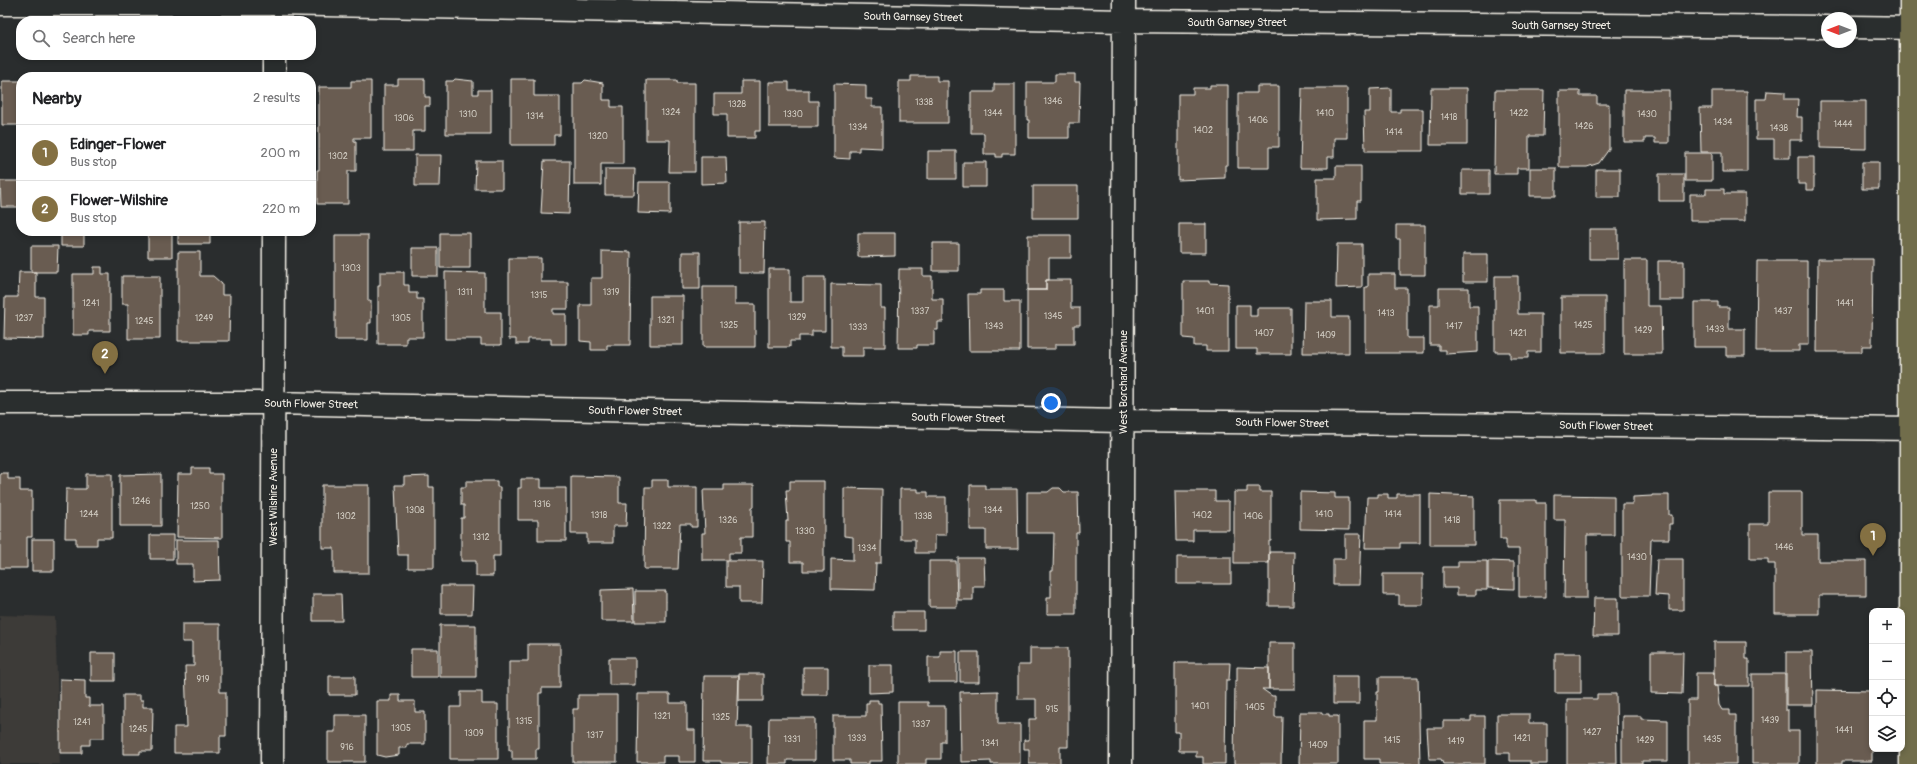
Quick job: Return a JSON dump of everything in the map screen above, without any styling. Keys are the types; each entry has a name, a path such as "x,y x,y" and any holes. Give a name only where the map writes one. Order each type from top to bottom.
{"main road":[{"path":"1911,764 1915,429 1914,28 1912,0"}],"street":[{"name":"South Garnsey Street","path":"0,4 275,8 1124,10 1821,27"},
{"name":"West Borchard Avenue","path":"1121,764 1124,10"},
{"path":"1857,27 1914,28"},
{"path":"274,60 274,72"},
{"name":"West Wilshire Avenue","path":"272,764 274,236"},
{"name":"South Flower Street","path":"0,403 273,403 1122,421 1915,429"}],"shaded area":[{"path":"0,615 55,617 60,764 0,764"}],"building":[{"path":"1055,74 1075,74 1075,82 1080,82 1079,123 1069,123 1069,138 1029,138 1029,120 1027,120 1027,82 1055,82"},
{"path":"911,76 937,76 937,81 948,81 948,123 899,123 899,81 911,81"},
{"path":"398,79 425,79 425,97 430,97 430,106 425,106 425,131 413,131 413,151 384,151 384,85 398,85"},
{"path":"455,79 473,81 473,94 478,94 478,90 491,90 491,134 446,134 446,81 453,81"},
{"path":"511,79 534,79 534,96 560,96 560,135 554,135 554,145 511,145"},
{"path":"585,80 603,83 603,100 611,100 611,107 623,107 623,164 601,164 601,185 574,185 574,83 582,83"},
{"path":"646,80 677,80 677,83 695,83 695,172 669,172 670,140 646,140"},
{"path":"2,81 16,81 16,125 2,125"},
{"path":"351,81 371,81 371,138 354,138 354,141 356,141 356,171 348,171 348,204 317,204 317,170 319,170 319,87 351,87"},
{"path":"741,81 760,81 760,131 755,131 755,138 727,138 727,114 714,114 714,94 741,94"},
{"path":"769,82 789,82 789,90 809,90 809,101 818,101 818,127 769,127"},
{"path":"834,84 866,85 866,99 872,99 872,107 882,107 882,148 859,147 859,151 850,151 850,159 834,158"},
{"path":"994,84 1015,84 1015,154 1002,154 1002,157 996,157 996,154 984,154 984,133 971,133 971,92 994,92"},
{"path":"1210,85 1228,85 1228,165 1225,165 1225,178 1178,180 1178,94 1193,94 1193,88 1210,88"},
{"path":"1257,86 1279,86 1279,147 1269,147 1269,168 1238,168 1238,93 1257,93"},
{"path":"1302,88 1347,88 1347,138 1334,138 1334,157 1328,157 1328,168 1300,168"},
{"path":"1391,88 1391,112 1400,112 1400,109 1423,109 1423,151 1365,151 1364,112 1370,112 1370,89"},
{"path":"1431,88 1467,88 1467,145 1430,145"},
{"path":"1495,90 1544,90 1543,136 1529,136 1529,168 1517,168 1517,174 1494,174"},
{"path":"1624,90 1669,90 1669,143 1655,143 1655,138 1645,138 1645,142 1624,142"},
{"path":"1559,91 1580,91 1580,96 1597,96 1597,104 1609,104 1609,149 1599,163 1587,167 1559,167"},
{"path":"1712,91 1747,91 1747,172 1722,172 1722,152 1701,152 1700,108 1712,108"},
{"path":"1767,91 1785,92 1785,99 1798,99 1797,117 1802,117 1802,140 1790,140 1790,158 1774,158 1774,139 1756,139 1756,99 1766,99"},
{"path":"1820,101 1866,101 1866,149 1820,148"},
{"path":"928,151 956,151 956,179 928,179"},
{"path":"1685,153 1712,153 1712,181 1685,181"},
{"path":"415,155 441,155 440,186 415,186"},
{"path":"701,157 726,157 727,183 701,184"},
{"path":"1798,157 1814,157 1814,190 1806,190 1806,184 1798,184"},
{"path":"476,161 502,161 502,189 475,189"},
{"path":"544,161 570,161 569,214 541,213"},
{"path":"963,162 986,162 986,187 963,187"},
{"path":"1862,162 1879,162 1879,189 1862,189"},
{"path":"1336,166 1361,166 1361,201 1357,201 1357,219 1317,220 1317,178 1336,178"},
{"path":"1530,168 1556,168 1556,196 1530,196"},
{"path":"605,169 635,169 634,195 605,195"},
{"path":"1596,169 1620,169 1620,197 1596,197"},
{"path":"1462,170 1489,170 1489,194 1462,194"},
{"path":"1659,174 1684,174 1684,201 1659,201"},
{"path":"0,181 16,181 16,207 1,207"},
{"path":"639,182 670,182 670,214 638,213"},
{"path":"1033,186 1078,186 1078,218 1033,218"},
{"path":"1706,189 1724,189 1724,194 1745,194 1745,221 1690,221 1690,194 1706,194"},
{"path":"739,222 765,222 764,273 739,273"},
{"path":"1179,224 1206,224 1206,253 1179,253"},
{"path":"1396,225 1425,225 1425,275 1400,275 1400,239 1396,239"},
{"path":"1589,229 1618,229 1618,259 1589,259"},
{"path":"440,233 470,233 470,268 440,268"},
{"path":"858,233 895,233 895,256 858,257"},
{"path":"335,235 368,235 368,301 371,301 371,323 368,323 368,340 335,340"},
{"path":"1028,235 1071,235 1071,258 1049,258 1049,280 1046,280 1046,290 1028,290"},
{"path":"61,236 84,236 84,246 61,246"},
{"path":"148,236 172,236 172,257 148,257"},
{"path":"178,236 210,236 210,244 178,244"},
{"path":"933,243 959,243 959,271 933,271"},
{"path":"1337,244 1362,244 1362,287 1336,288"},
{"path":"31,246 58,246 57,272 31,272"},
{"path":"412,248 438,248 438,276 412,276"},
{"path":"602,251 631,252 630,345 607,345 607,350 591,350 591,342 580,341 580,305 591,305 591,278 602,278"},
{"path":"178,252 200,252 200,276 213,276 222,284 222,295 230,295 229,341 178,341"},
{"path":"682,252 700,252 700,289 682,289"},
{"path":"1463,254 1488,254 1488,282 1463,282"},
{"path":"509,258 541,258 541,282 568,282 568,309 553,309 553,314 566,314 566,344 551,344 551,339 528,339 528,344 516,344 516,339 509,339"},
{"path":"1818,259 1873,259 1872,346 1862,346 1862,352 1817,352"},
{"path":"1624,260 1647,260 1647,306 1661,306 1662,354 1624,354"},
{"path":"1658,261 1684,261 1684,300 1658,300"},
{"path":"1757,261 1807,261 1807,277 1809,277 1809,345 1799,345 1799,351 1756,351"},
{"path":"94,267 102,267 102,274 110,274 110,331 89,331 89,335 73,335 73,274 94,274"},
{"path":"769,269 790,269 790,302 803,302 803,277 825,277 825,331 812,331 812,336 799,336 799,341 790,341 790,347 769,347"},
{"path":"899,269 923,269 923,276 932,276 932,299 943,299 943,322 938,322 938,330 934,330 934,345 917,345 917,348 898,348"},
{"path":"19,272 36,272 36,297 44,297 44,339 4,338 5,297 18,297"},
{"path":"380,272 404,272 404,285 409,285 409,293 417,293 417,299 423,299 423,337 406,337 406,344 378,344 378,285 380,285"},
{"path":"445,272 485,273 485,312 501,312 501,345 481,345 481,339 445,339"},
{"path":"1368,274 1395,274 1395,288 1407,288 1407,338 1424,338 1424,353 1365,353 1365,287 1368,287"},
{"path":"122,276 160,276 160,339 128,339 128,304 122,304"},
{"path":"1495,276 1518,276 1518,314 1541,314 1541,352 1528,352 1528,358 1510,358 1510,352 1495,352"},
{"path":"1046,280 1071,280 1071,308 1080,308 1080,325 1074,325 1074,344 1056,344 1056,349 1027,349 1027,290 1046,290"},
{"path":"1183,281 1209,281 1209,283 1228,284 1228,351 1206,351 1206,346 1194,346 1194,339 1183,338"},
{"path":"831,284 881,285 881,308 885,308 885,347 863,347 863,356 842,356 842,347 831,347"},
{"path":"703,287 735,287 735,304 755,304 755,347 703,347"},
{"path":"1439,288 1469,288 1469,306 1478,306 1478,352 1446,354 1446,350 1439,350 1439,345 1430,345 1430,305 1439,305"},
{"path":"980,290 1004,290 1004,301 1020,301 1020,351 969,351 968,294 980,294"},
{"path":"650,296 683,296 683,345 650,345"},
{"path":"1561,297 1605,297 1605,353 1561,353"},
{"path":"1304,301 1332,301 1332,317 1349,317 1349,353 1303,353"},
{"path":"1694,302 1718,302 1718,307 1729,307 1729,329 1745,329 1745,356 1726,356 1726,347 1694,347"},
{"path":"1236,305 1250,305 1250,316 1257,316 1257,308 1291,308 1291,354 1257,354 1257,349 1236,349"},
{"path":"192,468 209,468 209,474 222,474 222,538 177,537 178,474 192,474"},
{"path":"0,473 8,473 8,479 20,479 20,491 32,491 32,537 27,537 27,568 0,568"},
{"path":"86,474 112,474 112,538 97,538 97,545 76,545 76,538 65,538 66,489 86,489"},
{"path":"161,474 161,526 120,526 120,475"},
{"path":"429,476 429,487 434,487 434,568 408,568 408,555 398,555 395,485 404,485 404,477"},
{"path":"571,476 619,477 619,503 627,503 626,526 613,526 613,543 587,543 587,534 571,534"},
{"path":"521,479 541,479 541,488 566,488 566,541 538,541 538,520 518,520 518,488 521,488"},
{"path":"652,480 668,480 668,487 697,487 697,527 691,527 691,524 680,524 678,569 644,569 645,487 652,487"},
{"path":"466,481 497,481 497,487 500,487 500,556 493,556 493,576 476,576 476,561 461,561 461,518 464,518 464,505 461,505 461,487 466,487"},
{"path":"790,481 824,481 824,571 803,571 803,562 790,562 790,542 786,542 786,521 788,521 786,490 790,490"},
{"path":"322,485 369,485 369,573 334,573 334,548 322,548"},
{"path":"724,485 754,485 752,537 741,537 741,553 729,553 729,560 702,560 702,533 705,533 703,490 724,490"},
{"path":"970,485 985,485 985,489 1017,489 1018,549 986,549 986,530 970,530"},
{"path":"1247,487 1260,487 1260,492 1271,492 1271,541 1269,541 1269,563 1234,563 1234,492 1247,492"},
{"path":"844,488 882,489 881,563 876,563 875,590 831,589 831,559 853,560 853,537 844,536"},
{"path":"1053,488 1060,488 1064,492 1078,492 1079,533 1076,533 1076,614 1047,614 1047,597 1051,597 1051,571 1053,571 1054,533 1027,533 1027,492 1048,492"},
{"path":"900,489 918,489 918,492 928,492 928,497 946,497 946,535 935,535 935,553 915,553 915,539 900,539"},
{"path":"1175,491 1215,491 1215,501 1229,501 1229,530 1193,530 1193,541 1176,541"},
{"path":"1300,492 1335,493 1335,498 1349,498 1349,530 1300,529"},
{"path":"1768,492 1802,492 1802,535 1818,535 1818,561 1866,561 1866,595 1819,595 1819,614 1775,614 1775,564 1768,564 1768,559 1750,559 1750,524 1768,524"},
{"path":"1378,494 1388,494 1388,498 1397,498 1397,494 1420,494 1420,543 1400,543 1400,548 1365,548 1367,497 1378,497"},
{"path":"1430,494 1474,496 1474,545 1430,545"},
{"path":"1554,495 1614,496 1614,535 1587,535 1587,598 1564,598 1565,520 1554,520"},
{"path":"1669,495 1669,515 1672,515 1672,524 1669,524 1669,539 1651,539 1649,596 1622,596 1622,504 1633,504 1633,497"},
{"path":"1500,500 1536,500 1536,503 1546,503 1546,597 1519,597 1519,549 1506,549 1506,539 1500,539"},
{"path":"1345,534 1361,534 1359,585 1333,585 1333,559 1345,559"},
{"path":"150,535 173,535 173,559 150,559"},
{"path":"32,539 54,539 54,571 32,571"},
{"path":"176,540 219,540 220,580 193,581 193,564 176,564"},
{"path":"1269,552 1294,552 1293,606 1269,606"},
{"path":"1177,557 1231,557 1231,584 1177,584"},
{"path":"958,558 984,558 985,586 973,586 973,600 958,600"},
{"path":"1657,559 1683,559 1683,610 1669,610 1669,596 1655,595"},
{"path":"726,561 763,561 762,603 739,603 739,587 726,587"},
{"path":"929,561 956,561 957,607 929,607"},
{"path":"1458,561 1487,561 1487,590 1476,590 1476,595 1457,595 1457,588 1443,588 1443,567 1458,567"},
{"path":"1488,561 1514,562 1514,589 1488,588"},
{"path":"1383,574 1423,574 1423,605 1399,605 1399,595 1383,595"},
{"path":"441,586 473,586 472,614 441,614"},
{"path":"633,589 634,621 601,621 601,590"},
{"path":"635,591 666,591 666,622 635,622"},
{"path":"313,594 341,594 342,621 313,621"},
{"path":"1594,598 1618,598 1618,636 1593,636"},
{"path":"893,612 924,612 924,630 893,630"},
{"path":"182,624 220,624 220,692 226,692 226,736 220,736 220,753 174,753 174,727 187,727 185,666 194,666 194,657 192,657 192,642 182,642"},
{"path":"440,625 476,625 476,677 440,677"},
{"path":"1714,642 1746,642 1746,659 1749,659 1749,686 1714,686"},
{"path":"1269,643 1295,643 1295,689 1269,689"},
{"path":"528,644 560,644 560,688 542,688 542,693 539,693 539,749 536,749 536,759 512,759 512,750 509,750 509,661 528,661"},
{"path":"1030,648 1068,648 1068,747 1060,747 1060,764 1029,764 1029,749 1024,749 1024,740 1029,740 1029,719 1036,719 1036,699 1018,699 1018,665 1030,665"},
{"path":"411,649 438,649 438,677 411,677"},
{"path":"940,651 957,651 957,682 928,682 928,657 940,657"},
{"path":"960,652 979,652 979,682 960,682"},
{"path":"1651,652 1683,652 1682,694 1651,693"},
{"path":"1786,652 1812,652 1813,705 1786,705"},
{"path":"91,653 115,653 115,681 91,681"},
{"path":"1555,653 1581,653 1581,693 1555,693"},
{"path":"609,658 635,658 635,685 609,685"},
{"path":"1175,663 1230,663 1229,680 1226,680 1225,764 1203,764 1203,757 1196,757 1196,751 1179,751 1179,732 1175,732"},
{"path":"869,665 893,665 893,692 869,693"},
{"path":"803,667 828,667 828,695 803,695"},
{"path":"1237,667 1269,668 1269,689 1262,689 1272,696 1275,696 1275,717 1282,717 1281,764 1234,764 1235,681 1237,681"},
{"path":"1696,673 1714,673 1714,686 1717,686 1719,705 1722,710 1730,710 1730,715 1736,715 1736,764 1688,764 1688,700 1696,700"},
{"path":"739,674 763,674 763,701 739,701"},
{"path":"1752,674 1785,674 1785,710 1788,710 1788,731 1799,731 1799,764 1752,764"},
{"path":"329,676 355,676 355,695 329,695"},
{"path":"704,676 739,676 737,727 752,727 752,764 703,761"},
{"path":"1333,676 1359,676 1359,704 1333,704"},
{"path":"1379,677 1418,677 1420,764 1379,764 1379,759 1364,759 1364,720 1377,720 1377,692 1379,692"},
{"path":"60,679 85,680 85,698 89,698 89,706 104,706 104,738 90,738 90,745 82,745 82,753 60,753"},
{"path":"1817,690 1869,691 1869,752 1872,752 1872,761 1842,761 1842,764 1817,764"},
{"path":"998,691 998,724 1020,724 1020,764 991,764 991,761 961,762 960,692"},
{"path":"461,692 482,692 482,704 498,704 498,759 450,759 450,707 461,707"},
{"path":"638,694 670,694 670,703 687,703 687,730 695,730 695,762 679,762 679,756 663,756 663,762 637,762"},
{"path":"1597,694 1616,694 1617,764 1567,764 1567,699 1597,699"},
{"path":"123,695 140,695 140,700 143,700 143,707 153,707 152,751 140,751 140,754 123,754"},
{"path":"391,695 400,695 400,701 415,701 415,712 425,712 425,744 407,744 407,748 399,748 399,755 385,757 377,755 377,701 391,701"},
{"path":"578,695 617,695 617,762 573,762 573,709 578,709"},
{"path":"869,700 878,700 878,703 881,703 882,761 869,761 869,764 850,764 850,760 833,760 833,716 866,716 866,703 869,703"},
{"path":"898,702 928,702 928,706 945,706 945,742 941,742 941,759 926,759 926,764 898,764"},
{"path":"1300,712 1322,712 1322,714 1329,714 1329,716 1338,716 1338,764 1299,764"},
{"path":"1497,714 1529,714 1529,723 1547,723 1547,764 1530,764 1530,761 1510,761 1510,753 1497,753"},
{"path":"335,715 365,715 365,762 328,762 328,732 335,732"},
{"path":"1471,716 1485,716 1485,764 1443,764 1441,759 1429,759 1427,728 1443,728 1443,721 1471,721"},
{"path":"1622,716 1641,716 1641,719 1668,720 1668,761 1642,761 1642,764 1622,764"},
{"path":"769,718 815,718 815,760 787,760 787,764 768,764"}],"place":[{"name":"Flower-Wilshire","path":"105,374"},
{"name":"Edinger-Flower","path":"1873,556"}]}
